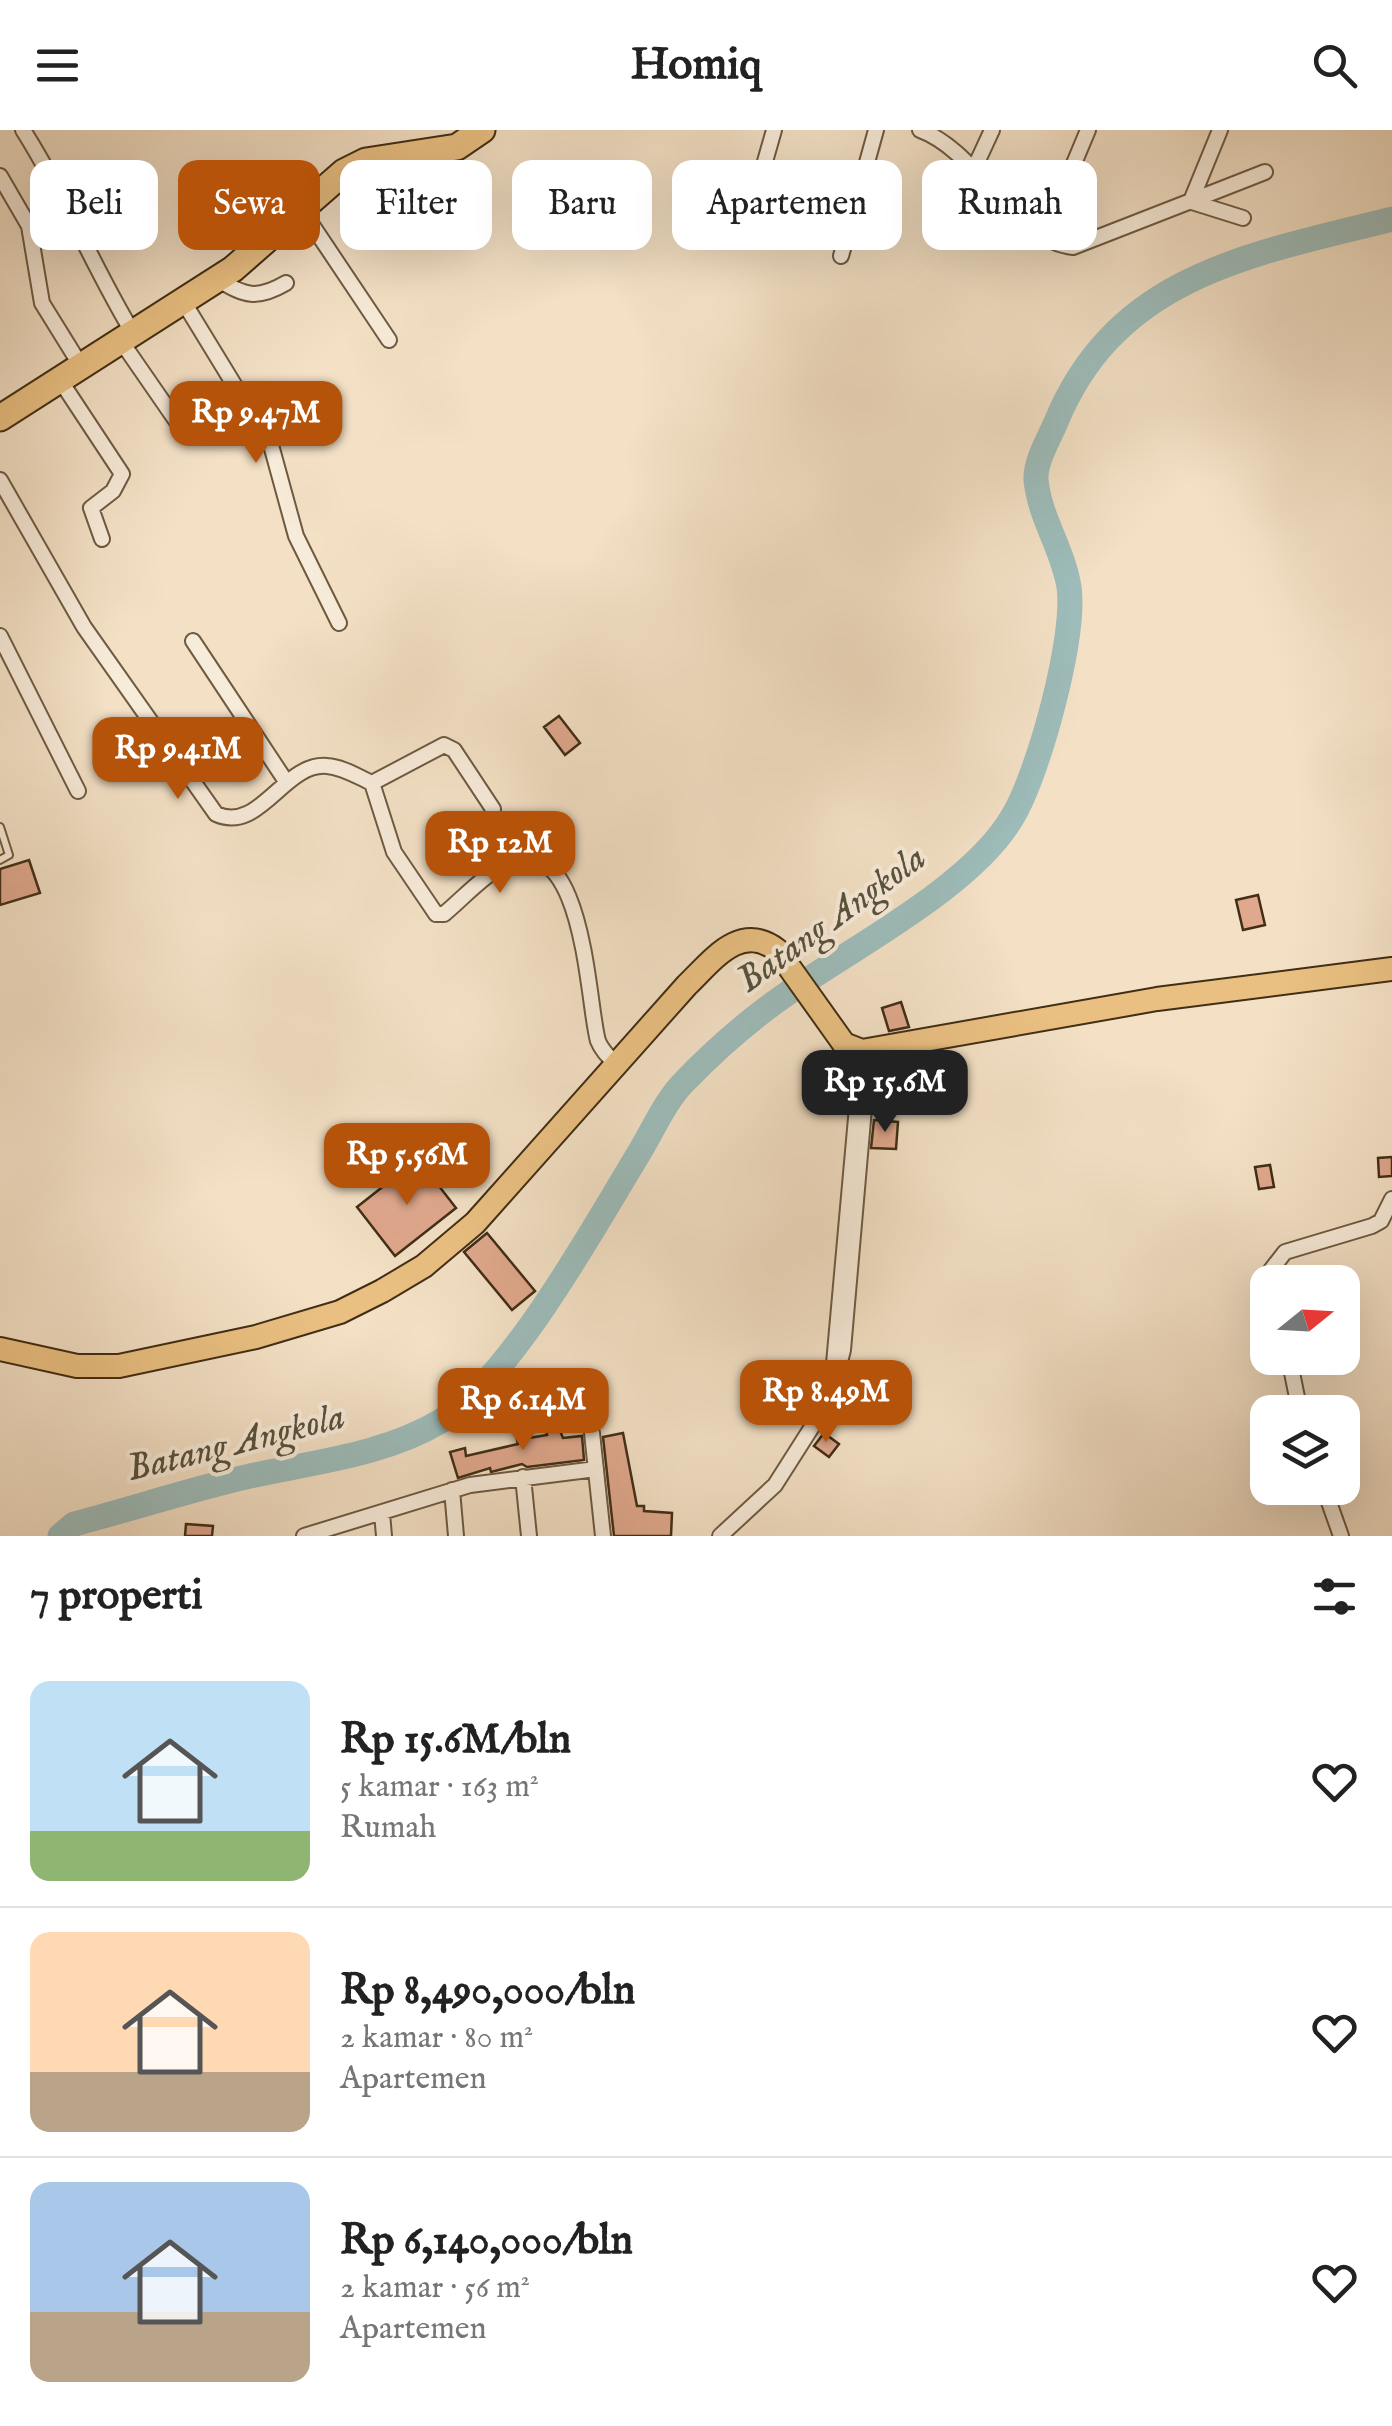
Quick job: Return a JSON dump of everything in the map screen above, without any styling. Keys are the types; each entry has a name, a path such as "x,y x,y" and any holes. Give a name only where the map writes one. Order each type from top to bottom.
{"highway":[{"path":"320,194 344,172 366,161 456,147 482,130"},
{"path":"0,418 217,279 253,250"}],"main road":[{"path":"0,1350 77,1366 119,1366 256,1337 340,1312 424,1266 475,1222 723,950 754,938 777,950 844,1044 866,1051 1048,1016 1392,969"}],"street":[{"path":"24,130 66,199 88,257 127,337 177,422 186,422 236,386"},
{"path":"765,160 774,130"},
{"path":"841,256 876,130"},
{"path":"920,130 948,142 965,160"},
{"path":"978,160 992,130"},
{"path":"1075,160 1088,130"},
{"path":"1191,202 1220,130"},
{"path":"1097,238 1265,172"},
{"path":"0,176 29,226 42,302 70,373 122,474 112,491 91,508 102,540"},
{"path":"1191,202 1243,218"},
{"path":"320,237 390,340"},
{"path":"217,279 249,296 265,295 286,283"},
{"path":"182,301 271,445 296,536 339,623"},
{"path":"0,480 84,627 212,810 223,817 246,814 302,771 326,766 372,783 444,745 454,750 494,809"},
{"path":"0,636 78,790"},
{"path":"193,641 287,783"},
{"path":"372,783 394,852 436,914 444,914 504,865 520,861 554,870 575,916 591,971 598,1041 617,1065"},
{"path":"720,1536 774,1485 831,1397 866,1051"},
{"path":"1276,1265 1285,1252 1381,1221 1392,1198"},
{"path":"592,1433 603,1536"},
{"path":"310,1535 452,1490 523,1476 596,1468"},
{"path":"523,1476 529,1536"},
{"path":"452,1490 456,1536"},
{"path":"1330,1505 1341,1536"},
{"path":"382,1513 384,1536"}],"lane":[{"path":"0,828 9,854 0,860"}],"building":[{"path":"559,716 580,743 565,755 544,727"},
{"path":"29,860 40,893 0,905 0,869"},
{"path":"1258,895 1265,925 1243,930 1236,900"},
{"path":"901,1002 909,1027 889,1031 882,1008"},
{"path":"936,1085 955,1092 948,1111 929,1104"},
{"path":"874,1120 898,1122 896,1149 871,1148"},
{"path":"1392,1157 1392,1176 1379,1177 1378,1158"},
{"path":"418,1159 456,1208 395,1256 357,1207"},
{"path":"1270,1165 1274,1187 1259,1189 1255,1167"},
{"path":"487,1233 535,1291 512,1310 464,1252"},
{"path":"556,1421 563,1438 582,1436 584,1460 527,1467 522,1464 491,1472 490,1468 458,1478 450,1452 465,1448 466,1456 518,1444 517,1440 547,1435 545,1423"},
{"path":"623,1433 637,1506 644,1506 644,1511 672,1513 671,1536 614,1536 603,1437"},
{"path":"824,1433 839,1444 829,1457 814,1446"},
{"path":"186,1524 213,1526 212,1536 185,1536"}],"waterway":[{"name":"Batang Angkola","path":"60,1536 74,1524 193,1490 392,1443 441,1421 467,1401 495,1372 548,1300 678,1088 775,1002 942,890 995,842 1013,816 1044,737 1061,670 1070,609 1066,573 1042,508 1036,473 1046,443 1082,372 1115,333 1153,302 1195,278 1290,245 1392,219"}]}
